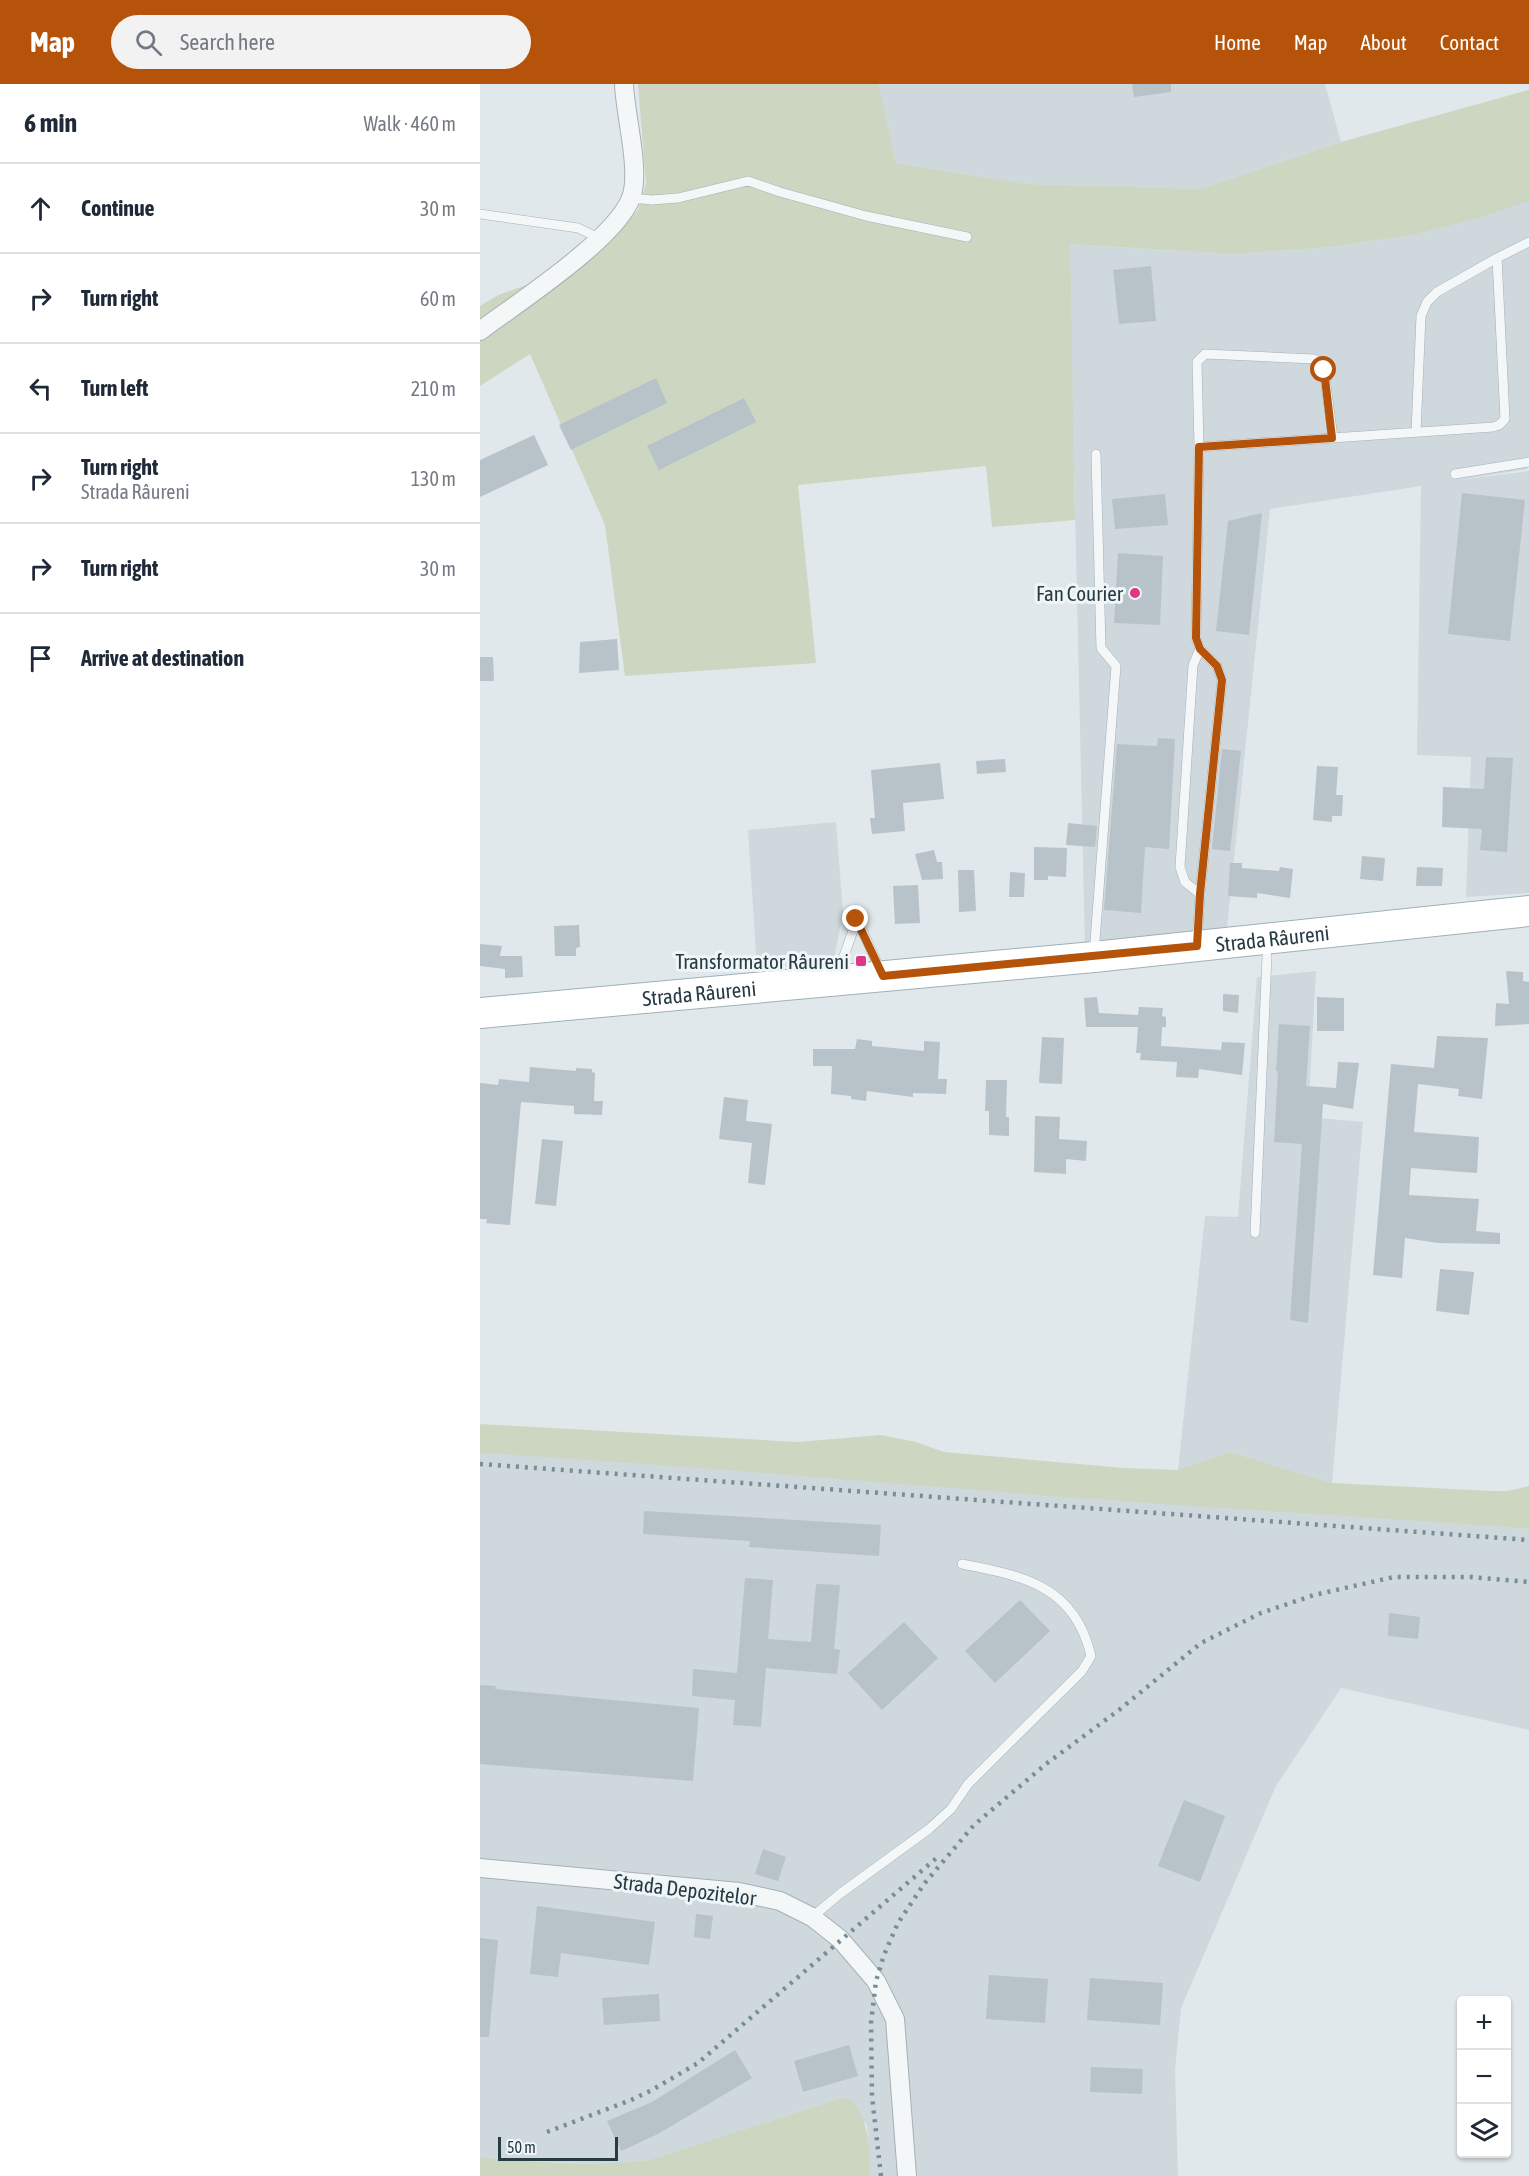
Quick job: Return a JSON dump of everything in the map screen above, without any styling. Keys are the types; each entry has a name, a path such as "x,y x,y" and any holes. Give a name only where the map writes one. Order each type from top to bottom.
{"main road":[{"name":"Strada Râureni","path":"480,1013 1094,957 1529,910"},
{"name":"Strada Râureni","path":"480,1030 1529,930"}],"street":[{"path":"480,332 532,293 598,238 619,218 631,198 634,171 624,84"},
{"name":"Strada Depozitelor","path":"480,1868 739,1892 780,1901 812,1917 840,1939 871,1975 885,1996 895,2019 907,2176"}],"lane":[{"path":"631,198 652,200 678,198 748,182 866,216 967,237"},
{"path":"480,214 578,228 598,238"},
{"path":"1416,432 1420,316 1427,302 1437,292 1529,242"},
{"path":"1199,447 1499,425 1505,419 1497,258"},
{"path":"1197,946 1200,894 1222,680 1217,666 1200,649 1196,638 1199,447 1197,362 1205,354 1314,359 1321,364 1324,370 1332,438"},
{"path":"1094,957 1116,666 1101,648 1096,454"},
{"path":"1455,474 1529,462"},
{"path":"1200,649 1193,665 1180,867 1185,882 1200,894"},
{"path":"836,981 856,919 883,976"},
{"path":"1255,1233 1267,956"},
{"path":"812,1917 929,1829 951,1809 968,1784 1082,1671 1091,1656 1087,1637 1074,1613 1044,1586 993,1570 962,1564"}],"shaded area":[{"path":"879,84 1325,84 1341,142 1201,189 1027,184 896,163"},
{"path":"1529,201 1529,456 1527,469 1459,480 1529,471 1529,893 1466,897 1471,757 1417,755 1421,486 1270,509 1226,937 1085,949 1069,244 1232,254 1331,247 1413,235 1469,221"},
{"path":"836,822 843,912 834,959 826,964 757,969 748,830"},
{"path":"1316,971 1308,1117 1363,1122 1332,1483 1230,1452 1178,1470 1205,1216 1238,1217 1257,977"},
{"path":"480,1453 631,1461 1109,1500 1324,1513 1529,1529 1529,1730 1341,1688 1276,1786 1181,2008 1175,2070 1178,2176 871,2176 867,2125 842,2098 649,2160 615,2164 480,2157"}],"green space":[{"path":"638,84 879,84 896,163 1027,184 1201,189 1341,142 1529,90 1529,201 1469,221 1413,235 1331,247 1232,254 1070,244 1075,520 992,527 986,466 798,485 816,663 625,676 605,525 530,354 480,386 480,306 498,295 578,267 612,239 638,210 646,184"},
{"path":"480,1424 798,1442 881,1435 916,1442 944,1452 1124,1468 1178,1470 1230,1452 1332,1483 1492,1491 1508,1491 1529,1486 1529,1529 480,1453"},
{"path":"842,2098 853,2101 863,2118 868,2137 871,2176 480,2176 480,2157 585,2163 649,2160"}],"building":[{"path":"1132,84 1171,84 1171,92 1134,97"},
{"path":"1151,266 1156,321 1119,324 1113,270"},
{"path":"656,378 667,403 571,450 559,425"},
{"path":"744,398 756,422 659,470 647,446"},
{"path":"534,435 548,465 480,497 480,460"},
{"path":"1462,493 1525,500 1510,641 1448,634"},
{"path":"1165,494 1168,525 1115,529 1112,499"},
{"path":"1262,513 1249,635 1216,631 1228,521"},
{"path":"1118,553 1163,556 1160,625 1114,623"},
{"path":"617,639 619,670 579,673 580,642"},
{"path":"480,657 493,657 494,681 480,681"},
{"path":"1158,738 1175,739 1169,849 1145,847 1141,913 1104,910 1117,744 1157,746"},
{"path":"1222,749 1241,751 1230,851 1212,849"},
{"path":"1486,757 1513,758 1507,852 1480,850 1482,829 1442,827 1443,787 1484,789"},
{"path":"1005,759 1006,772 977,774 976,761"},
{"path":"940,763 944,799 903,803 905,831 872,834 870,818 875,818 871,770"},
{"path":"1317,766 1338,767 1336,795 1343,795 1342,816 1332,816 1332,822 1313,820"},
{"path":"1068,823 1097,826 1095,847 1066,845"},
{"path":"1034,847 1067,848 1066,877 1048,876 1048,880 1034,880"},
{"path":"934,850 937,862 942,862 943,879 922,880 915,854"},
{"path":"1362,856 1385,858 1383,881 1360,879"},
{"path":"1230,863 1242,863 1242,868 1279,871 1280,867 1293,869 1290,898 1257,893 1257,898 1228,896"},
{"path":"1417,867 1443,868 1442,886 1416,886"},
{"path":"958,870 974,870 976,911 959,912"},
{"path":"1010,872 1025,873 1024,897 1009,897"},
{"path":"918,885 920,923 895,924 893,886"},
{"path":"579,925 580,947 576,948 576,956 555,956 554,926"},
{"path":"480,944 502,946 500,956 522,956 523,977 505,978 505,969 480,966"},
{"path":"1506,971 1523,972 1523,981 1529,982 1529,1024 1495,1026 1496,1003 1509,1004"},
{"path":"1223,994 1239,995 1238,1013 1223,1011"},
{"path":"1097,997 1099,1013 1138,1015 1139,1007 1163,1008 1162,1016 1166,1017 1166,1027 1162,1027 1161,1046 1221,1050 1222,1042 1245,1043 1242,1075 1199,1069 1198,1078 1176,1077 1177,1062 1140,1060 1141,1053 1136,1053 1138,1027 1086,1027 1084,998"},
{"path":"1317,997 1344,998 1344,1031 1317,1031"},
{"path":"1279,1024 1310,1026 1306,1086 1336,1088 1338,1062 1359,1063 1353,1109 1323,1104 1308,1323 1290,1320 1302,1144 1274,1142"},
{"path":"1437,1036 1488,1038 1482,1099 1458,1096 1459,1089 1418,1084 1414,1132 1479,1137 1477,1173 1411,1168 1409,1195 1479,1199 1476,1231 1500,1233 1500,1244 1438,1243 1405,1238 1402,1278 1373,1275 1391,1064 1434,1068"},
{"path":"1042,1037 1064,1038 1062,1084 1039,1083"},
{"path":"857,1039 872,1041 872,1046 924,1051 924,1041 940,1042 938,1079 947,1079 946,1094 913,1093 913,1097 867,1091 866,1101 851,1099 851,1096 831,1094 832,1066 813,1066 813,1049 855,1049"},
{"path":"530,1067 576,1071 576,1068 592,1069 595,1073 594,1101 603,1101 602,1115 574,1114 574,1106 521,1102 510,1225 486,1223 487,1219 480,1219 480,1083 498,1085 499,1079 529,1082"},
{"path":"986,1080 1007,1080 1006,1117 1009,1117 1009,1136 989,1135 989,1111 985,1111"},
{"path":"724,1097 748,1100 746,1121 772,1124 765,1185 748,1183 752,1143 719,1139"},
{"path":"1035,1116 1060,1117 1059,1139 1087,1141 1086,1161 1066,1159 1066,1174 1034,1172"},
{"path":"542,1139 563,1141 556,1206 535,1204"},
{"path":"1440,1269 1474,1272 1469,1315 1436,1311"},
{"path":"644,1511 881,1525 879,1556 749,1547 750,1541 643,1534"},
{"path":"745,1578 773,1580 768,1639 811,1642 816,1584 840,1585 834,1649 840,1650 837,1674 766,1668 761,1727 733,1725 735,1700 692,1696 693,1669 737,1673"},
{"path":"1020,1600 1050,1631 995,1683 965,1651"},
{"path":"1389,1613 1420,1617 1418,1639 1388,1636"},
{"path":"904,1622 938,1658 882,1710 848,1673"},
{"path":"480,1685 496,1686 495,1689 699,1708 693,1781 480,1764"},
{"path":"1184,1800 1225,1816 1200,1882 1158,1866"},
{"path":"763,1849 786,1857 778,1881 755,1874"},
{"path":"537,1906 655,1922 649,1965 561,1953 558,1977 530,1974"},
{"path":"696,1914 713,1916 710,1939 694,1937"},
{"path":"480,1938 498,1940 489,2037 480,2037"},
{"path":"989,1975 1048,1979 1045,2023 986,2019"},
{"path":"1090,1978 1163,1983 1160,2025 1087,2020"},
{"path":"659,1994 660,2021 604,2025 602,1998"},
{"path":"849,2045 858,2076 803,2092 794,2061"},
{"path":"735,2050 752,2078 658,2134 621,2151 607,2121 652,2102"},
{"path":"1091,2067 1143,2069 1142,2094 1090,2092"}],"railway":[{"path":"480,1464 1529,1540"},
{"path":"881,2176 872,2096 871,2023 876,1981 898,1923 924,1884 974,1825 1046,1764 1119,1710 1201,1643 1261,1613 1314,1595 1394,1577 1471,1577 1529,1582"},
{"path":"547,2132 631,2100 698,2063 940,1855"}],"place":[{"name":"Fan Courier","path":"1135,593"},
{"name":"Transformator Râureni","path":"861,961"}],"route":[{"path":"856,919 883,976 1197,946 1200,894 1222,680 1217,666 1200,649 1196,638 1199,447 1332,438 1324,370"}]}
